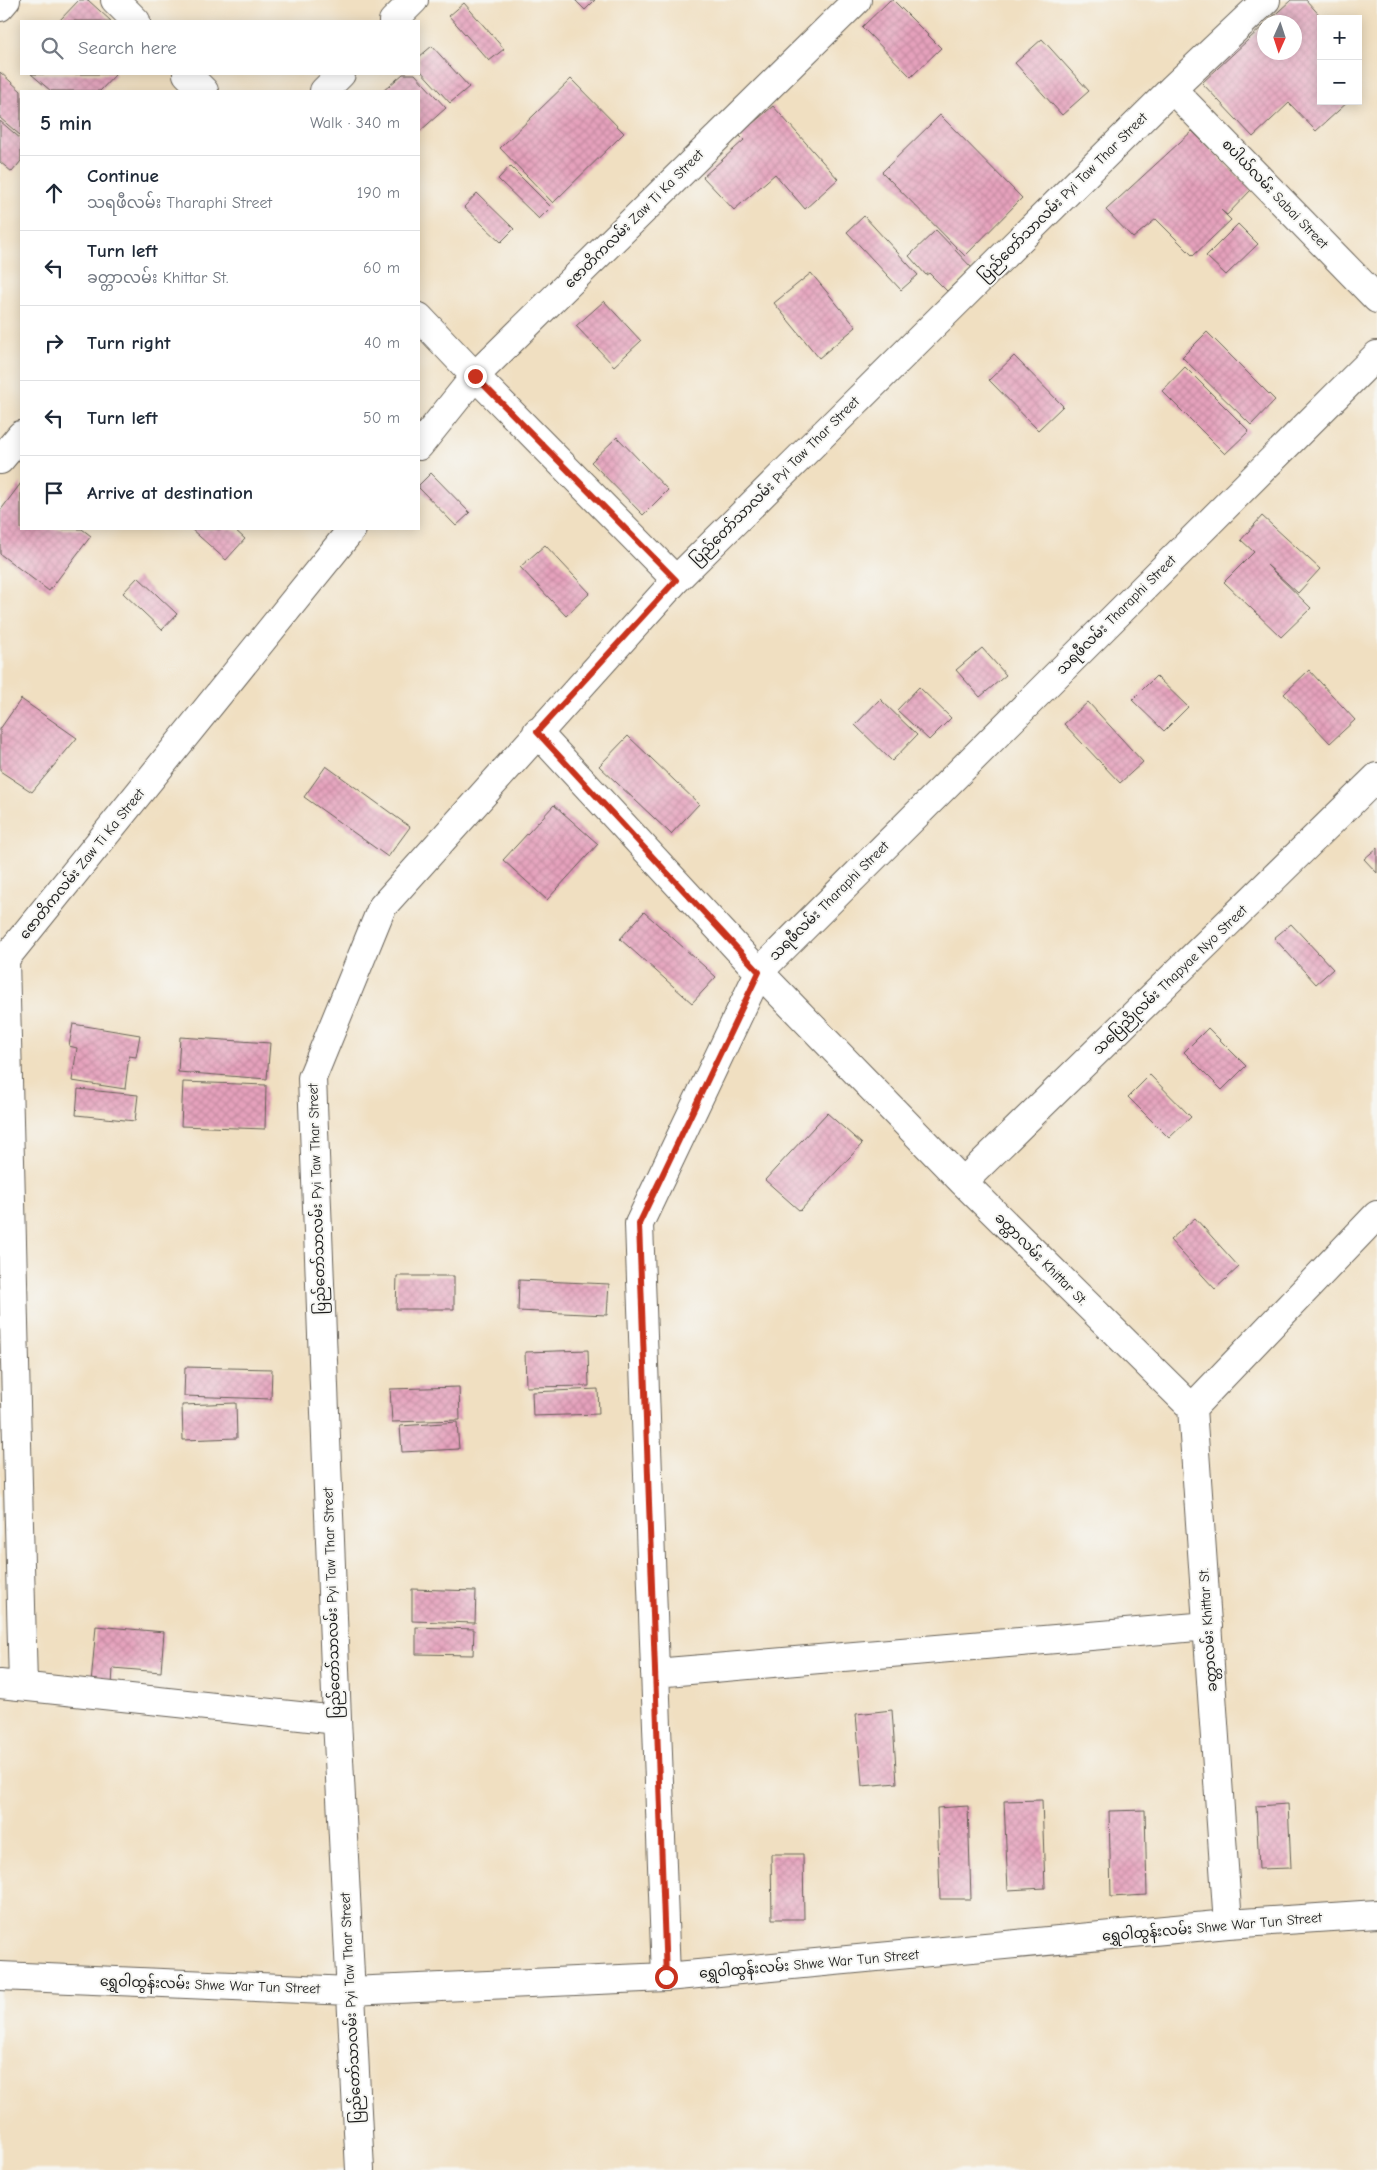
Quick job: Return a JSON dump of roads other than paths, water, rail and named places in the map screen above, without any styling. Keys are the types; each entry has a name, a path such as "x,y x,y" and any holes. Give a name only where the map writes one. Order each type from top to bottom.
{"street":[{"path":"0,6 6,0"},
{"path":"115,0 135,20"},
{"path":"394,20 414,0"},
{"name":"ဇောတိကလမ်း Zaw Ti Ka Street","path":"420,445 475,376 857,0"},
{"name":"ပြည်တော်သာလမ်း Pyi Taw Thar Street","path":"360,2170 337,1720 312,1078 382,907 537,732 676,580 1172,89 1266,0"},
{"path":"188,75 203,90"},
{"path":"325,90 340,75"},
{"name":"စပါယ်လမ်း Sabai Street","path":"1172,89 1377,299"},
{"path":"420,318 676,580"},
{"name":"သရဖီလမ်း Tharaphi Street","path":"666,1977 639,1224 759,972 1377,356"},
{"path":"0,460 20,436"},
{"name":"ဇောတိကလမ်း Zaw Ti Ka Street","path":"11,1685 5,959 351,530"},
{"name":"ခတ္တာလမ်း Khittar St.","path":"537,732 759,972 963,1182 1192,1408 1228,1924"},
{"name":"သပြေညိုလမ်း Thapyae Nyo Street","path":"963,1182 1377,777"},
{"path":"1192,1408 1377,1215"},
{"path":"655,1673 1208,1626"},
{"path":"11,1685 337,1720"},
{"name":"ရွှေဝါထွန်းလမ်း Shwe War Tun Street","path":"0,1976 350,1991 666,1977 1228,1924 1377,1914"}]}
